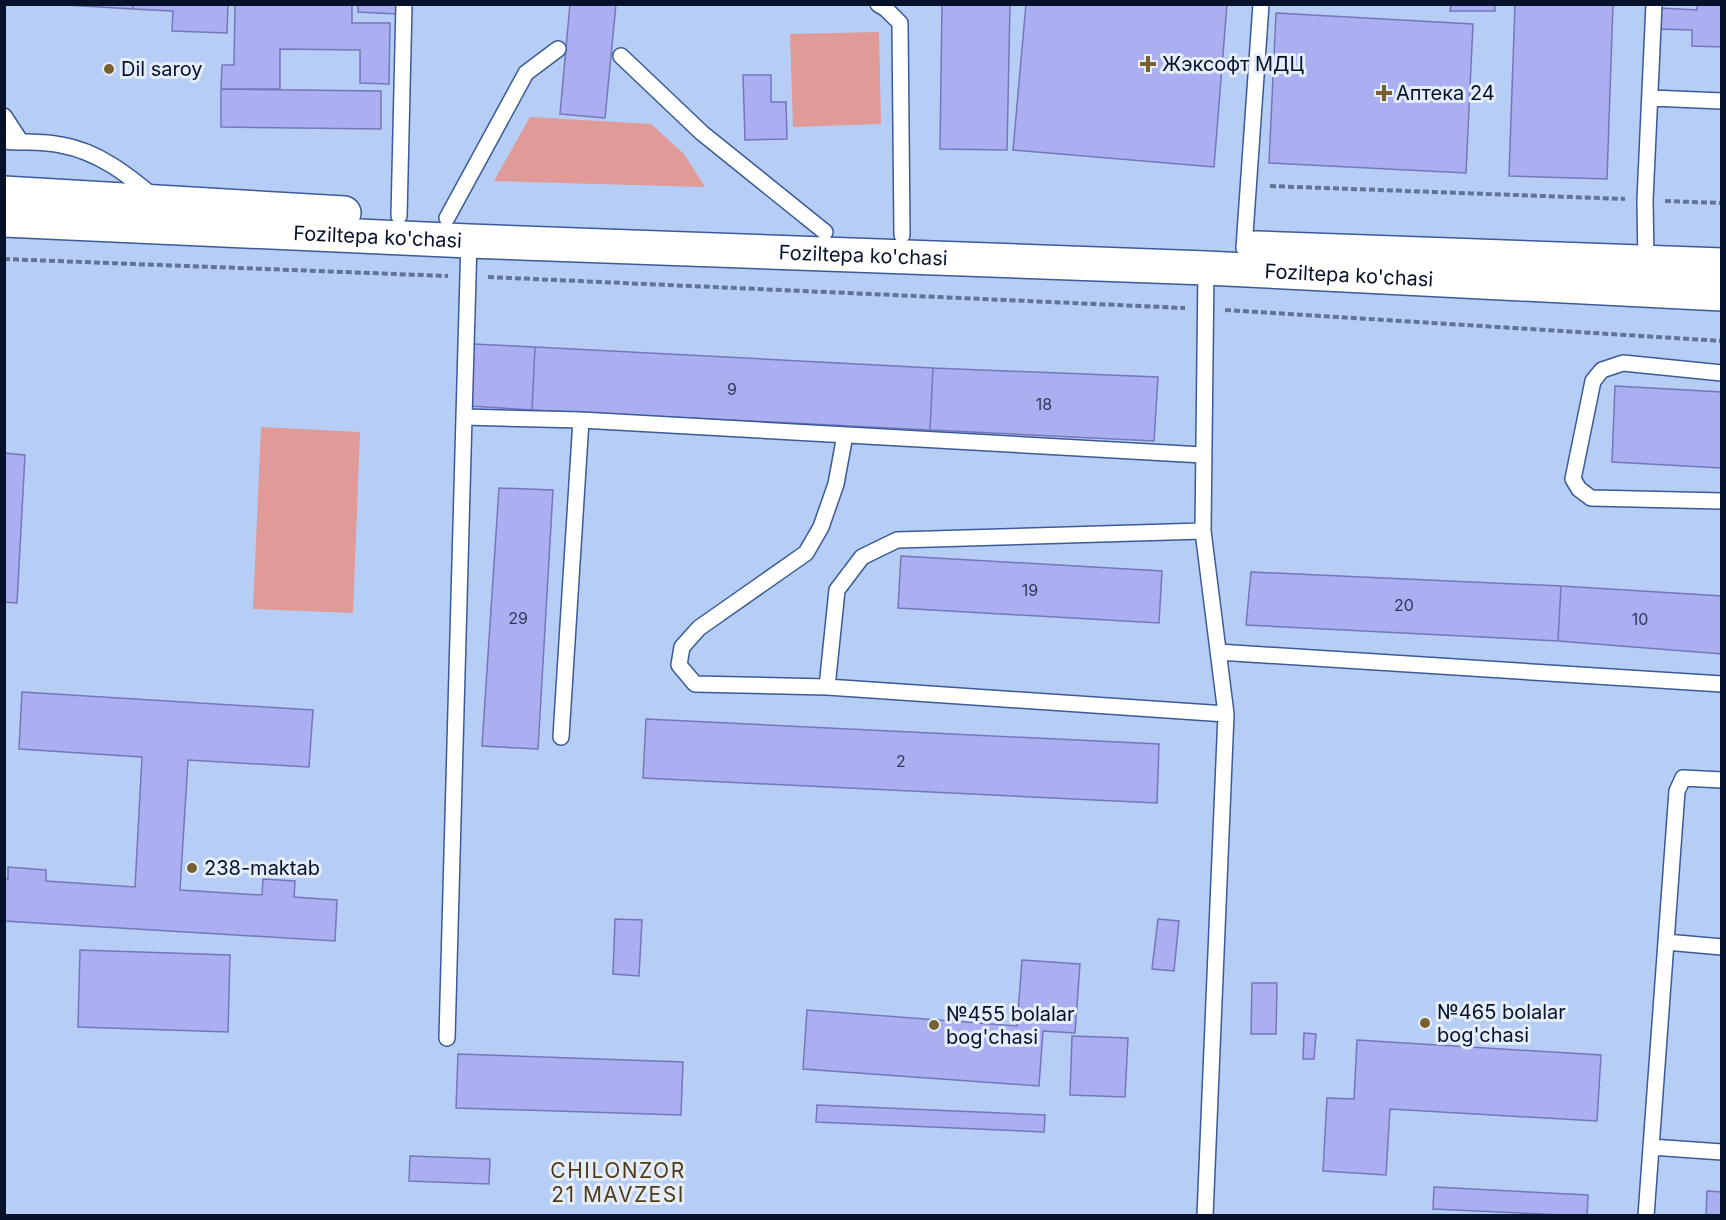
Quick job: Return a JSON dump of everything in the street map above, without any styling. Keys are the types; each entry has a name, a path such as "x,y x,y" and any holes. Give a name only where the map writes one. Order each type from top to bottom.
{"main road":[{"name":"Foziltepa ko'chasi","path":"4,194 447,218 1722,265"},
{"name":"Foziltepa ko'chasi","path":"4,220 469,241 1206,268 1722,294"}],"lane":[{"path":"399,216 404,4"},
{"path":"878,4 900,23 902,235"},
{"path":"1244,248 1262,4"},
{"path":"1646,262 1645,200 1654,4"},
{"path":"447,218 526,74 558,49"},
{"path":"621,56 702,133 825,232"},
{"path":"1651,98 1722,101"},
{"path":"4,116 9,120 21,142"},
{"path":"4,141 59,144 81,150 132,177 160,202"},
{"path":"447,1038 469,241"},
{"path":"1205,1215 1226,714 1203,531 1206,268"},
{"path":"1722,373 1623,363 1602,370 1593,381 1573,479 1579,489 1591,498 1722,501"},
{"path":"464,417 581,420 1203,455"},
{"path":"561,737 581,420"},
{"path":"845,435 836,484 821,527 806,553 699,628 682,647 680,664 695,684 827,687 1226,714"},
{"path":"827,687 837,590 862,557 897,540 1203,531"},
{"path":"1218,652 1722,684"},
{"path":"1646,1215 1677,791 1683,778 1722,780"},
{"path":"1666,942 1722,947"},
{"path":"1651,1147 1722,1152"}],"path":[{"path":"1249,185 1722,203"},
{"path":"4,259 467,276 1206,309 1722,341"}],"shaded area":[{"path":"879,32 881,124 793,127 790,34"},
{"path":"530,117 651,124 684,154 705,187 494,181"},
{"path":"261,427 360,432 353,613 253,609"}],"building":[{"path":"48,4 133,4 133,9"},
{"path":"133,4 228,4 227,33 172,31 173,11 133,9"},
{"path":"235,4 352,4 352,23 390,23 389,84 360,83 360,50 280,49 280,89 221,89 222,65 234,65"},
{"path":"358,4 396,4 396,14 358,12"},
{"path":"570,4 616,4 605,118 560,114"},
{"path":"942,4 1010,5 1007,150 940,149"},
{"path":"1026,4 1227,4 1214,167 1013,150"},
{"path":"1451,4 1495,4 1495,11 1450,11"},
{"path":"1515,4 1613,4 1607,179 1509,176"},
{"path":"1697,4 1722,4 1722,47 1692,46 1692,30 1659,29 1660,8 1697,10"},
{"path":"1276,13 1473,24 1466,173 1269,163"},
{"path":"743,75 771,75 771,102 786,102 787,139 745,140"},
{"path":"221,89 381,91 381,129 221,127"},
{"path":"472,344 535,347 532,410 469,406"},
{"path":"535,347 933,368 930,430 532,410"},
{"path":"933,368 1158,377 1154,441 930,430"},
{"path":"1615,386 1722,392 1722,468 1612,462"},
{"path":"4,453 25,455 17,603 4,602"},
{"path":"499,488 553,490 538,749 482,746"},
{"path":"901,556 1162,571 1159,623 898,608"},
{"path":"1251,572 1561,586 1558,641 1246,625"},
{"path":"1561,586 1722,596 1722,654 1558,641"},
{"path":"22,692 313,710 309,767 188,760 180,890 262,895 263,879 295,881 294,897 337,900 335,941 4,921 4,879 8,879 8,867 46,870 46,881 135,887 142,757 19,749"},
{"path":"646,719 1159,744 1157,803 643,778"},
{"path":"615,919 642,920 639,976 613,974"},
{"path":"1158,919 1179,921 1174,971 1152,969"},
{"path":"80,950 230,955 228,1032 78,1027"},
{"path":"1022,960 1080,964 1075,1033 1043,1031 1039,1086 803,1069 807,1010 1017,1026"},
{"path":"1252,983 1277,983 1276,1034 1251,1034"},
{"path":"1304,1033 1316,1034 1314,1059 1303,1059"},
{"path":"1072,1036 1128,1038 1125,1097 1070,1095"},
{"path":"1357,1040 1601,1055 1597,1121 1390,1109 1386,1175 1323,1171 1327,1098 1354,1099"},
{"path":"458,1054 683,1062 681,1115 456,1108"},
{"path":"817,1105 1045,1115 1044,1132 816,1122"},
{"path":"410,1156 490,1159 489,1184 409,1181"},
{"path":"1434,1187 1588,1195 1587,1216 1433,1209"},
{"path":"1707,1191 1722,1192 1722,1216 1706,1216"}],"place":[{"name":"Жэксофт МДЦ","path":"1148,64"},
{"name":"Dil saroy","path":"109,69"},
{"name":"Аптека 24","path":"1384,93"},
{"name":"238-maktab","path":"192,868"},
{"name":"№465 bolalar bog'chasi","path":"1425,1023"},
{"name":"№455 bolalar bog'chasi","path":"934,1025"}],"district":[{"name":"CHILONZOR 21 MAVZESI","path":"618,1182"}]}
